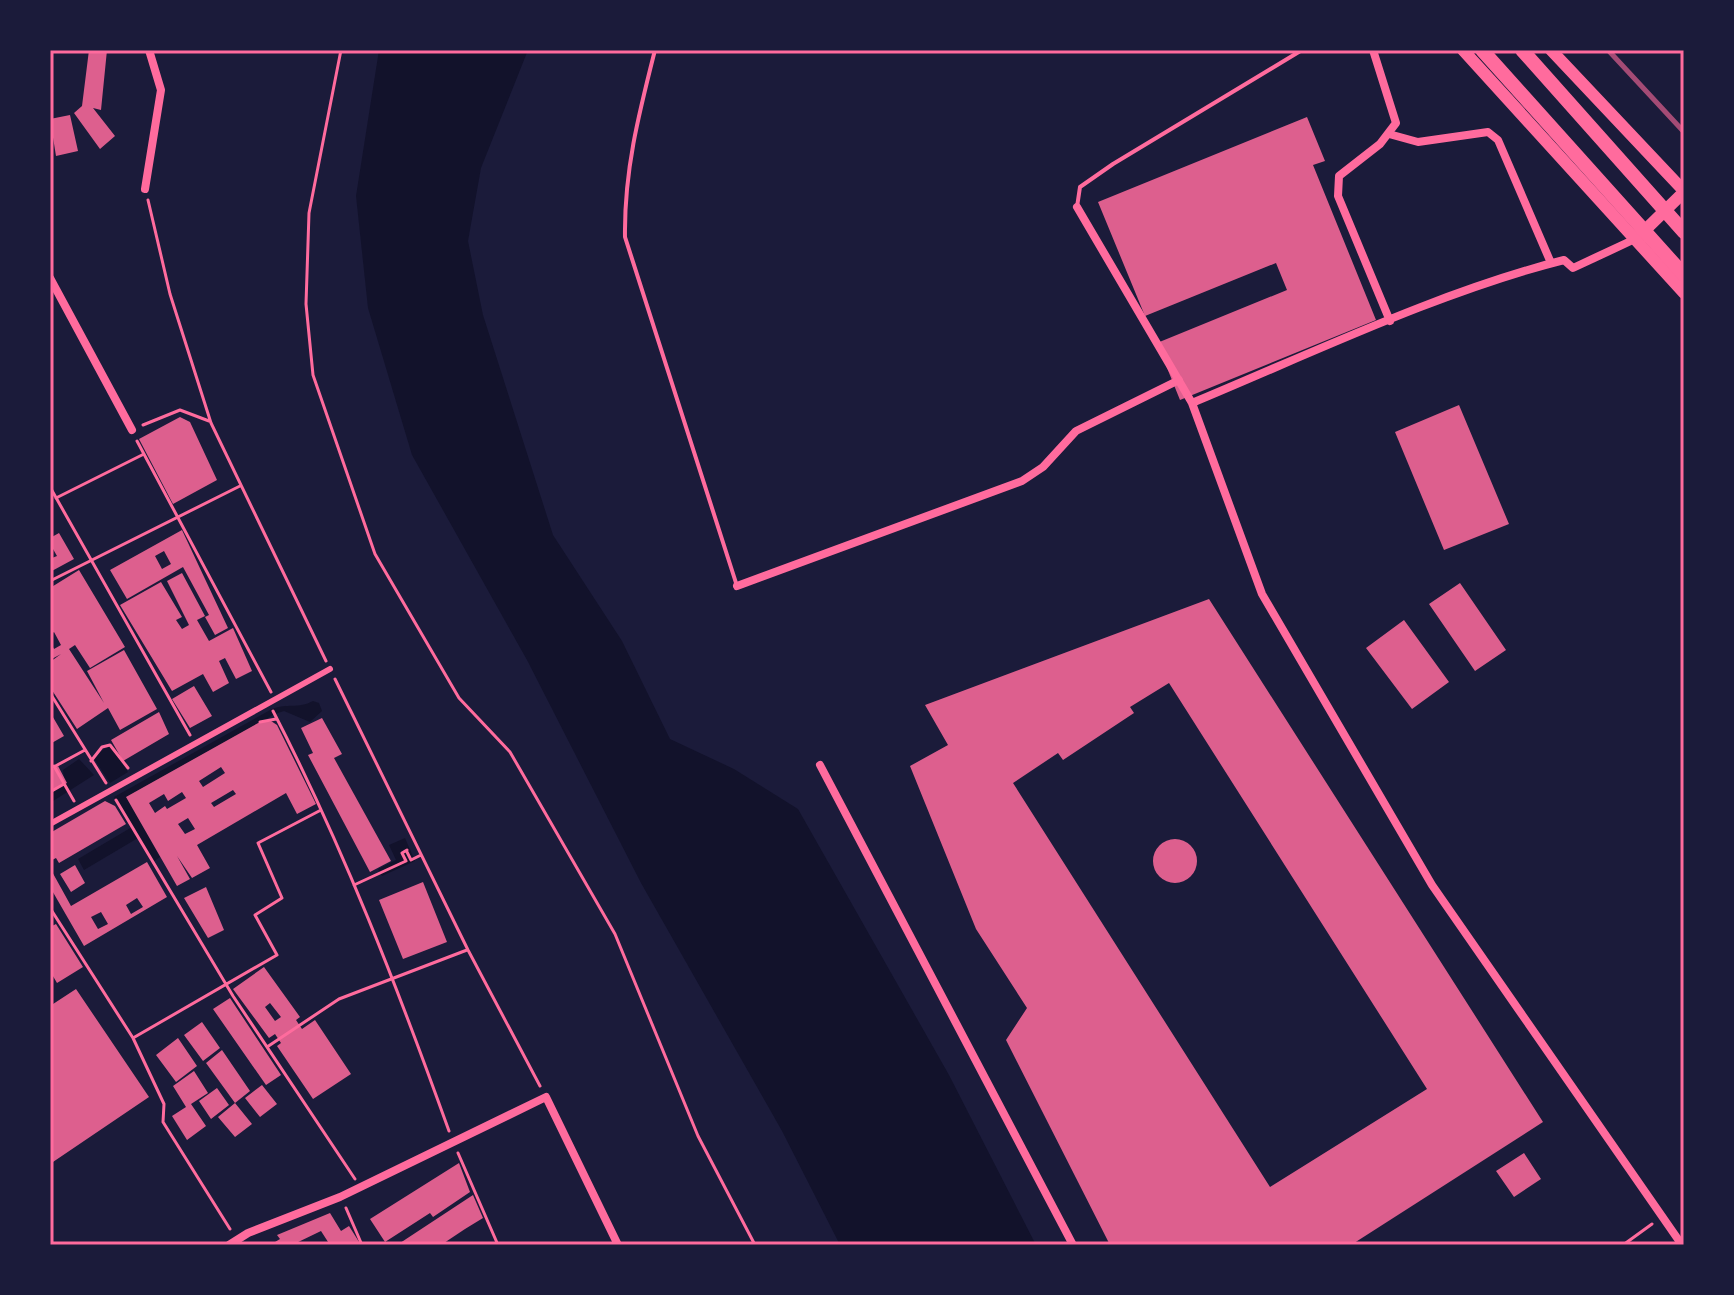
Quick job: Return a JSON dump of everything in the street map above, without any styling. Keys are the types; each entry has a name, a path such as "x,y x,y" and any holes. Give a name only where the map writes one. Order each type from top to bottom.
{"highway":[{"path":"1482,50 1684,275"},
{"path":"1522,50 1684,232"}],"main road":[{"path":"1463,50 1684,293"},
{"path":"1551,50 1684,191 1635,239"}],"street":[{"path":"145,189 161,90 149,50"},
{"path":"1373,50 1396,123 1389,134 1339,176 1338,196 1390,321"},
{"path":"1389,134 1418,142 1488,132 1498,140 1551,263"},
{"path":"1077,207 1192,403 1262,594 1432,885 1682,1245"},
{"path":"1192,403 1390,321 1551,263 1564,260 1573,268 1635,239"},
{"path":"50,278 132,430"},
{"path":"737,586 1022,481 1043,467 1076,431 1179,380"},
{"path":"50,824 330,669"},
{"path":"820,765 1073,1245"},
{"path":"229,1245 248,1233 340,1197 357,1186 546,1097 618,1245"}],"lane":[{"path":"655,50 631,147 624,197 625,237 737,586"},
{"path":"1077,207 1080,187 1302,50"}],"path":[{"path":"341,50 309,213 306,304 313,375 375,554 459,698 510,752 615,934 698,1136 755,1245"},
{"path":"145,189 170,294 211,423 468,950 546,1097"},
{"path":"211,423 180,410 170,411 132,430 275,699"},
{"path":"56,498 144,454"},
{"path":"50,581 240,486"},
{"path":"50,487 195,743"},
{"path":"50,693 227,986 353,1175 357,1186"},
{"path":"275,714 321,810 393,980 453,1141 498,1245"},
{"path":"260,722 278,719"},
{"path":"91,761 102,747 110,745 133,777"},
{"path":"69,792 52,768 85,750"},
{"path":"50,792 64,784"},
{"path":"133,1038 277,955 255,915 282,898 258,843 321,810"},
{"path":"353,885 406,861 402,853 407,850 411,860 421,855"},
{"path":"50,908 133,1038 164,1104 163,1122 230,1229"},
{"path":"267,1047 339,999 468,950"},
{"path":"340,1197 362,1245"},
{"path":"1623,1245 1663,1217"}],"shaded area":[{"path":"379,50 528,50 481,168 468,241 483,315 553,535 622,641 670,739 734,769 798,809 949,1075 1036,1245 840,1245 782,1131 641,883 527,660 412,455 368,308 356,196"},
{"path":"313,701 319,703 322,711 310,722 284,711 275,714 126,797 160,857 153,862 138,838 84,870 78,859 132,827 114,797 272,709"},
{"path":"110,745 128,772 110,783 93,757"},
{"path":"79,759 94,775 50,803 50,792 64,778 63,770"},
{"path":"405,838 415,861 382,876 378,869 396,860 389,845"}],"building":[{"path":"89,50 107,50 101,110 93,108 115,136 100,149 74,113 82,106"},
{"path":"70,115 78,151 56,156 50,119"},
{"path":"1307,117 1325,161 1313,165 1376,320 1180,400 1157,343 1287,290 1276,263 1145,316 1098,202"},
{"path":"1459,405 1509,524 1444,550 1395,432"},
{"path":"180,417 190,422 217,480 173,504 139,439"},
{"path":"182,530 228,628 215,635 205,617 209,615 183,567 127,599 110,570","holes":["164,551 171,564 162,569 155,556"]},
{"path":"59,533 74,559 50,572 50,554 52,558 57,556 53,549 50,551 50,538"},
{"path":"79,570 125,647 90,668 75,645 69,649 104,703 87,671 124,650 157,709 120,730 108,708 77,729 50,687 50,662 61,654 50,660 50,642 54,649 61,645 54,632 50,635 50,588"},
{"path":"182,573 205,616 197,620 209,641 233,628 252,671 236,679 225,658 219,661 229,683 213,692 203,674 172,691 120,605 161,582 182,617 176,620 182,629 189,625 167,581"},
{"path":"1460,583 1506,650 1475,671 1429,604"},
{"path":"1209,599 1543,1122 1351,1245 1110,1245 1006,1040 1027,1008 976,929 910,766 948,745 925,705","holes":["1169,683 1427,1089 1270,1187 1013,783 1058,753 1063,760 1134,713 1130,707"]},
{"path":"1404,620 1449,682 1412,709 1366,648"},
{"path":"194,686 212,716 190,728 172,699"},
{"path":"50,712 64,736 50,744"},
{"path":"159,712 169,734 123,761 111,740"},
{"path":"322,718 342,754 334,758 391,861 370,872 308,755 313,753 301,728"},
{"path":"271,721 277,725 316,804 297,814 286,793 197,845 210,868 192,878 177,856 190,879 177,886 126,797 260,722","holes":["221,767 225,773 203,787 199,781","233,790 236,794 214,807 211,803","182,792 186,798 155,813 149,803 164,794 168,801","188,818 195,829 185,834 178,824"]},
{"path":"58,766 67,783 50,792 50,771"},
{"path":"105,801 115,806 126,824 59,863 56,858 50,861 50,833"},
{"path":"1175,839 1191,845 1197,861 1191,877 1175,883 1159,877 1153,861 1159,845"},
{"path":"147,862 167,897 84,946 50,887 50,868 71,906","holes":["137,898 143,907 131,914 126,905","101,912 108,924 98,929 91,917"]},
{"path":"75,865 85,883 71,892 60,874"},
{"path":"423,882 447,942 403,959 379,900"},
{"path":"206,887 224,930 208,938 184,898"},
{"path":"56,924 83,967 57,983 50,971 50,927"},
{"path":"264,967 300,1017 296,1020 302,1029 315,1020 351,1074 313,1099 277,1046 281,1043 275,1034 269,1038 233,989","holes":["270,1003 281,1017 275,1021 265,1007"]},
{"path":"76,989 149,1097 50,1164 50,1006"},
{"path":"230,998 281,1075 266,1085 213,1009"},
{"path":"202,1022 220,1048 203,1061 184,1035"},
{"path":"178,1038 197,1066 176,1082 156,1055"},
{"path":"222,1050 250,1091 235,1103 206,1063"},
{"path":"194,1071 208,1093 191,1104 206,1126 187,1140 172,1116 186,1107 173,1086"},
{"path":"262,1085 277,1104 260,1117 245,1098"},
{"path":"217,1088 229,1105 211,1119 199,1101"},
{"path":"235,1103 252,1124 235,1137 218,1117"},
{"path":"1524,1153 1541,1179 1514,1197 1496,1171"},
{"path":"459,1163 470,1192 433,1217 430,1213 385,1242 370,1219"},
{"path":"473,1195 483,1218 441,1245 397,1245"},
{"path":"330,1213 341,1231 349,1226 361,1245 330,1245 321,1231 292,1245 270,1245 280,1239 277,1235"}],"railway":[{"path":"1608,50 1684,132"}]}
